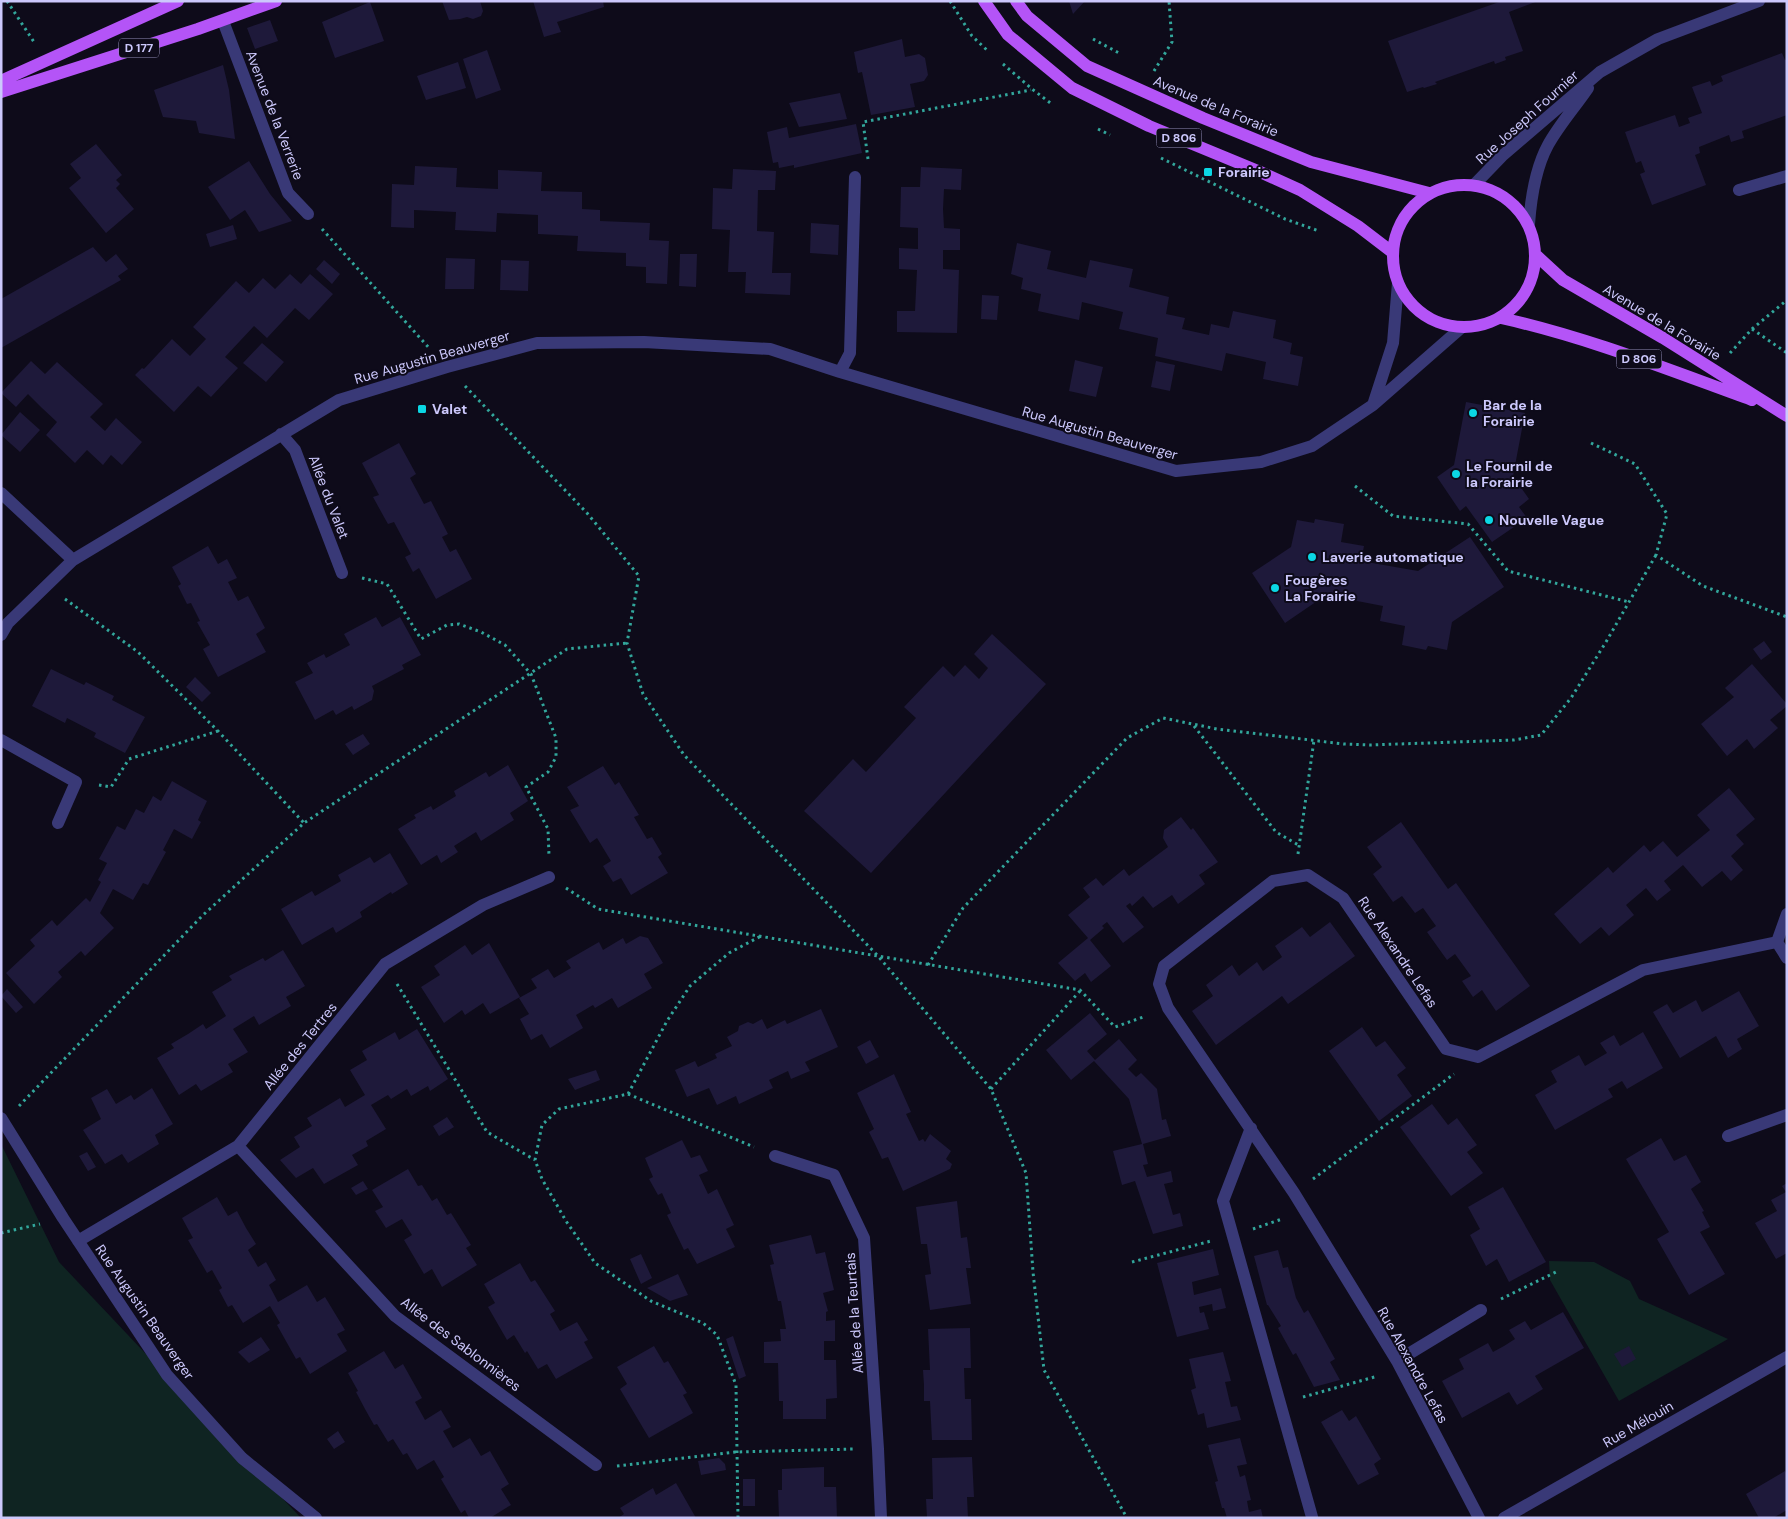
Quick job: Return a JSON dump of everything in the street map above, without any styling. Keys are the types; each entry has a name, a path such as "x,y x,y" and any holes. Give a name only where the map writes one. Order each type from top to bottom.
{"main road":[{"name":"D 177","path":"1,81 178,1"},
{"name":"D 177","path":"1,92 222,21 276,1"},
{"name":"D 806","path":"984,1 1008,35 1072,88 1148,126 1300,190 1358,226 1392,252"},
{"name":"Avenue de la Forairie","path":"1016,1 1027,16 1087,66 1203,118 1311,162 1429,193"},
{"path":"1475,184 1507,197 1529,224 1537,256 1527,292 1500,318 1482,326 1461,328 1435,321 1413,306 1398,283 1392,252 1403,217 1429,193 1475,184"},
{"name":"Avenue de la Forairie","path":"1537,256 1563,280 1787,416"},
{"name":"Avenue de la Forairie","path":"1500,318 1542,327 1616,351 1775,409"}],"street":[{"name":"Rue Joseph Fournier","path":"1475,184 1502,156 1600,72 1658,39 1759,1"},
{"name":"Avenue de la Verrerie","path":"222,21 288,192 308,214"},
{"name":"Rue Joseph Fournier","path":"1529,224 1531,197 1537,174 1548,146 1600,72"},
{"path":"1739,190 1787,176"},
{"path":"840,372 850,353 855,177"},
{"path":"1373,405 1393,343 1398,283"},
{"name":"Rue Augustin Beauverger","path":"1,635 8,623 73,560 339,400 447,367 537,344 644,342 770,349 840,372 1176,471 1261,462 1312,446 1373,405 1461,328"},
{"name":"Allée du Valet","path":"282,434 295,450 342,573"},
{"path":"1,493 73,560"},
{"path":"1,740 76,782 58,823"},
{"name":"Rue Alexandre Lefas","path":"1478,1057 1446,1049 1343,898 1308,875 1273,881 1164,966 1159,984 1168,1008 1252,1128 1399,1365 1479,1518"},
{"name":"Allée des Tertres","path":"78,1241 238,1146 385,964 483,905 549,877"},
{"path":"1777,942 1787,914"},
{"path":"1478,1057 1643,970 1777,942"},
{"path":"1777,942 1787,958"},
{"path":"1728,1136 1787,1115"},
{"name":"Rue Augustin Beauverger","path":"2,1120 63,1218 167,1375 242,1458 316,1518"},
{"path":"1252,1128 1223,1201 1312,1517"},
{"name":"Allée des Sablonnières","path":"238,1146 395,1316 596,1465"},
{"name":"Allée de la Teurtais","path":"775,1156 834,1175 864,1238 881,1518"},
{"path":"1399,1365 1482,1310"},
{"name":"Rue Mélouin","path":"1504,1518 1787,1357"}],"path":[{"path":"7,1 46,61"},
{"path":"1154,71 1172,42 1169,1"},
{"path":"1092,38 1123,55"},
{"path":"1146,67 1163,75"},
{"path":"855,177 869,167 863,122 1032,89"},
{"path":"308,214 447,367 587,513 639,576 627,643 643,694 684,755 878,956 991,1089 1026,1173 1044,1370 1127,1518"},
{"path":"1714,370 1752,329 1787,300"},
{"path":"1752,329 1787,354"},
{"path":"928,965 963,908 1127,738 1163,718 1217,730 1370,745 1514,740 1541,735 1571,698 1656,556 1667,514 1635,464 1591,443"},
{"path":"1356,486 1394,516 1468,524 1508,571 1629,602"},
{"path":"1656,556 1703,586 1787,618"},
{"path":"342,573 387,584 420,639 447,625 459,624 481,632 505,645 531,674 556,738 556,757 548,772 526,787 548,829 549,877 598,909 1080,990 1115,1028 1168,1008"},
{"path":"44,587 72,603 138,652 218,731 304,823"},
{"path":"2,1120 202,916 304,823 567,649 627,643"},
{"path":"1194,724 1276,832 1300,846"},
{"path":"76,782 112,787 129,759 218,731"},
{"path":"1294,877 1314,740"},
{"path":"628,1094 667,1020 690,986 729,953 762,936"},
{"path":"385,964 486,1132 536,1160"},
{"path":"991,1089 1080,990"},
{"path":"1294,1193 1478,1057"},
{"path":"738,1518 736,1385 717,1335 703,1323 651,1301 595,1263 566,1221 542,1179 536,1160 542,1125 558,1109 628,1094 775,1156"},
{"path":"1,1232 63,1218"},
{"path":"1482,1310 1556,1272"},
{"path":"1280,1404 1399,1365"},
{"path":"596,1465 608,1467 736,1452 878,1449"}],"green space":[{"path":"1,1144 59,1262 301,1518 1,1518"},
{"path":"1549,1261 1594,1262 1630,1281 1639,1299 1728,1339 1619,1401 1550,1280"}],"building":[{"path":"442,1 480,1 483,11 481,16 473,19 467,17 449,20"},
{"path":"533,1 603,1 604,7 557,22 561,32 544,37"},
{"path":"1069,1 1085,1 1073,14"},
{"path":"1502,1 1538,1 1509,12 1523,51 1505,57 1506,60 1495,64 1494,61 1435,82 1437,84 1407,92 1388,41"},
{"path":"370,2 384,41 335,58 322,22"},
{"path":"270,20 278,41 255,49 247,28"},
{"path":"902,39 905,57 919,54 925,58 928,75 924,81 910,84 915,107 871,115 862,72 858,73 854,52"},
{"path":"487,50 501,90 476,99 463,59"},
{"path":"1782,53 1785,60 1787,59 1787,115 1742,131 1744,138 1731,142 1729,135 1699,147 1700,153 1695,155 1706,185 1652,205 1640,174 1645,172 1641,161 1636,163 1625,132 1675,115 1679,127 1690,123 1688,118 1702,113 1692,87 1710,81 1712,86 1723,81 1721,76"},
{"path":"458,62 466,88 426,100 417,76"},
{"path":"223,65 229,90 235,139 199,133 196,121 163,117 154,90"},
{"path":"840,93 847,119 799,127 789,103"},
{"path":"856,124 862,153 794,168 794,165 779,168 778,162 773,163 767,132 787,127 789,138"},
{"path":"96,144 122,175 116,180 120,184 116,188 134,209 106,233 69,188 81,178 70,164"},
{"path":"249,161 270,194 292,221 259,232 245,210 230,220 208,187"},
{"path":"415,166 457,168 456,187 498,189 498,170 542,172 541,191 582,192 582,209 600,210 600,221 650,223 649,240 669,241 667,284 646,283 646,267 626,266 626,253 577,251 578,236 538,234 538,215 497,213 496,232 455,230 456,212 414,210 414,228 391,227 392,184 414,185"},
{"path":"921,167 962,169 961,190 944,189 943,209 944,228 960,229 960,250 943,250 943,269 959,270 957,333 897,332 897,311 915,311 917,270 899,269 899,248 918,249 918,228 900,227 901,187 920,187"},
{"path":"733,169 776,171 775,190 758,190 757,231 774,232 772,273 791,273 790,295 745,293 746,272 728,272 730,230 712,229 713,188 732,189"},
{"path":"811,223 839,225 838,255 810,253"},
{"path":"233,225 237,239 210,247 206,234"},
{"path":"1017,243 1051,251 1047,269 1086,278 1090,260 1133,269 1129,287 1169,297 1166,314 1185,318 1182,329 1209,335 1211,324 1229,328 1233,311 1276,320 1273,338 1292,343 1290,354 1303,357 1298,386 1263,379 1266,362 1226,353 1222,371 1155,356 1158,338 1119,329 1123,312 1082,302 1079,320 1038,311 1041,294 1021,289 1023,278 1011,274"},
{"path":"93,247 106,262 116,254 128,269 118,276 121,280 1,348 1,299"},
{"path":"680,254 697,254 696,287 679,286"},
{"path":"446,258 475,259 474,289 445,289"},
{"path":"324,260 340,274 332,284 316,269"},
{"path":"501,260 529,261 528,291 500,290"},
{"path":"290,274 301,284 310,274 333,294 309,320 295,308 267,338 254,326 225,357 238,368 211,397 198,386 174,412 135,375 142,368 144,369 172,339 190,356 206,339 193,327 236,281 249,293 263,278 275,289"},
{"path":"982,295 999,296 997,320 981,319"},
{"path":"262,343 284,362 266,382 243,363"},
{"path":"1075,360 1103,367 1096,397 1069,391"},
{"path":"31,361 45,374 57,362 103,404 90,417 105,431 116,418 142,442 122,465 111,455 103,465 87,450 75,463 46,435 57,422 28,394 16,407 1,393"},
{"path":"1156,361 1175,365 1170,391 1151,387"},
{"path":"1466,402 1525,413 1513,476 1529,499 1519,507 1527,518 1492,542 1466,506 1460,511 1437,477 1454,465"},
{"path":"20,412 40,430 20,452 1,435"},
{"path":"399,443 416,474 410,478 424,504 431,501 448,534 442,537 450,552 456,549 472,579 436,599 419,568 413,572 405,557 411,554 394,522 388,524 373,497 379,495 362,463"},
{"path":"1315,519 1344,524 1341,542 1364,546 1361,561 1418,571 1470,537 1504,587 1452,622 1447,650 1428,646 1426,650 1402,645 1405,626 1380,621 1383,606 1326,595 1285,623 1252,573 1291,547 1297,520 1314,523"},
{"path":"208,546 218,564 227,559 237,578 228,582 238,601 248,596 265,628 256,634 266,652 218,677 203,649 210,645 197,622 200,621 191,603 187,604 178,586 181,584 172,567"},
{"path":"376,617 382,627 400,617 421,655 402,665 404,669 372,686 374,691 372,700 354,710 352,706 336,715 333,710 315,720 295,682 313,673 307,663 324,654 326,658 350,645 344,634"},
{"path":"992,634 1046,684 871,873 804,811 853,759 866,772 916,718 904,707 943,666 954,677 965,665 979,679 988,668 974,654"},
{"path":"1764,641 1772,652 1761,660 1753,649"},
{"path":"1752,664 1787,706 1770,720 1778,728 1754,749 1747,739 1727,756 1701,724 1734,697 1725,688"},
{"path":"51,669 84,685 86,682 114,696 112,700 145,717 125,753 94,737 96,733 67,718 65,723 32,706"},
{"path":"195,677 211,693 202,702 186,687"},
{"path":"363,734 370,744 353,755 345,744"},
{"path":"508,765 528,801 510,813 514,820 481,841 476,832 454,846 458,852 441,863 437,855 421,865 398,829 416,818 414,815 431,806 433,810 456,796 454,791 486,772 489,777"},
{"path":"603,766 615,785 619,782 639,815 634,817 647,839 652,837 662,854 658,857 668,873 631,895 621,878 613,882 603,866 611,861 597,838 590,843 570,810 579,806 567,787"},
{"path":"172,781 207,801 198,820 201,822 192,839 174,829 163,850 166,852 148,885 143,883 133,900 113,889 100,913 114,928 85,956 81,951 58,972 62,977 34,1004 6,973 35,946 30,940 52,920 57,926 86,898 90,902 101,882 98,880 107,863 99,859 117,826 125,830 136,809 144,813 153,796 161,801"},
{"path":"1729,788 1755,819 1736,835 1744,844 1731,856 1743,870 1731,881 1722,871 1702,887 1683,865 1664,881 1671,890 1657,901 1646,888 1626,905 1634,915 1609,936 1601,927 1580,944 1554,914 1608,867 1613,873 1644,845 1650,852 1663,841 1677,857 1710,830 1697,815"},
{"path":"1181,817 1191,830 1193,828 1218,862 1199,875 1205,884 1178,904 1172,895 1153,908 1143,896 1132,906 1130,903 1126,906 1144,927 1123,943 1107,922 1102,926 1104,928 1090,940 1111,966 1091,982 1085,973 1075,981 1058,963 1088,938 1068,915 1090,897 1083,888 1096,878 1103,886 1124,869 1129,876 1168,847 1163,838 1164,830"},
{"path":"1401,822 1448,889 1456,883 1530,986 1496,1011 1482,990 1473,997 1462,981 1471,976 1455,954 1447,960 1427,932 1436,926 1423,908 1415,913 1402,896 1393,902 1373,874 1382,867 1367,847"},
{"path":"390,853 408,884 392,894 391,892 360,912 362,917 336,933 333,927 302,945 281,909 312,891 315,896 341,881 338,875 370,857 374,863"},
{"path":"1330,922 1355,956 1288,1004 1282,996 1216,1045 1192,1011 1213,996 1206,985 1232,965 1239,976 1257,962 1263,971 1282,957 1275,946 1302,927 1310,937"},
{"path":"640,936 648,938 663,963 644,974 652,988 618,1008 612,998 595,1008 593,1005 576,1015 583,1028 550,1048 542,1034 531,1040 520,1019 529,1014 519,998 537,988 531,979 548,969 554,978 571,968 566,961 599,942 603,950 623,938 626,944"},
{"path":"489,943 520,997 490,1014 483,1003 465,1015 462,1010 444,1023 421,987 440,975 434,966 465,945 472,955"},
{"path":"283,950 305,986 286,997 291,1006 259,1025 254,1016 233,1029 248,1052 228,1064 233,1072 201,1091 196,1084 179,1095 157,1058 174,1048 171,1044 203,1024 206,1029 226,1016 212,992 232,980 229,976 263,958 265,961"},
{"path":"7,989 23,1007 16,1013 1,996"},
{"path":"1739,991 1759,1026 1737,1039 1742,1049 1728,1058 1716,1036 1680,1058 1653,1012 1667,1004 1673,1013 1696,1000 1702,1012"},
{"path":"821,1009 838,1047 805,1062 810,1071 791,1079 788,1071 769,1080 773,1088 739,1104 736,1096 717,1105 709,1088 687,1097 675,1070 695,1061 698,1067 717,1058 715,1054 732,1046 727,1037 738,1031 739,1026 748,1022 753,1024 762,1019 767,1029 785,1020 787,1024"},
{"path":"1090,1013 1107,1034 1087,1051 1095,1060 1119,1039 1137,1060 1128,1069 1136,1077 1141,1073 1157,1089 1162,1120 1166,1119 1171,1136 1143,1144 1148,1164 1143,1165 1147,1177 1171,1171 1173,1182 1164,1184 1173,1215 1180,1213 1183,1226 1153,1234 1135,1181 1122,1185 1113,1151 1142,1144 1129,1099 1094,1061 1071,1080 1046,1050"},
{"path":"1362,1027 1376,1047 1385,1041 1406,1068 1397,1075 1412,1096 1379,1121 1329,1051"},
{"path":"417,1029 448,1079 430,1091 428,1086 411,1096 407,1089 391,1099 388,1095 371,1105 386,1129 366,1141 368,1146 352,1155 358,1165 324,1184 313,1168 296,1178 280,1160 300,1147 294,1137 312,1126 307,1118 340,1098 345,1107 365,1095 350,1070 367,1060 362,1051 395,1032 399,1040"},
{"path":"1643,1032 1663,1068 1627,1089 1622,1081 1608,1089 1613,1097 1555,1130 1535,1095 1557,1082 1551,1071 1579,1055 1585,1066 1607,1053 1600,1043 1614,1035 1620,1046"},
{"path":"870,1040 879,1057 866,1064 857,1047"},
{"path":"596,1070 600,1080 575,1090 568,1079"},
{"path":"894,1074 911,1112 906,1114 919,1141 923,1139 925,1142 930,1134 951,1151 946,1159 952,1164 950,1169 903,1191 888,1157 882,1159 869,1132 874,1129 857,1093"},
{"path":"152,1088 173,1124 155,1135 159,1144 128,1163 122,1154 105,1164 83,1130 101,1119 91,1098 107,1089 116,1104 131,1095 134,1100"},
{"path":"1432,1104 1448,1125 1457,1118 1477,1145 1467,1152 1483,1173 1451,1196 1400,1127"},
{"path":"447,1117 454,1127 439,1136 433,1126"},
{"path":"1661,1138 1674,1161 1686,1155 1701,1182 1691,1189 1704,1211 1702,1212 1710,1227 1700,1232 1725,1274 1689,1295 1657,1239 1669,1232 1626,1159"},
{"path":"682,1140 691,1158 700,1155 708,1171 699,1175 708,1194 717,1189 734,1225 726,1229 735,1247 697,1264 688,1248 684,1250 667,1215 671,1213 662,1193 658,1195 649,1179 653,1177 645,1158"},
{"path":"87,1152 96,1167 88,1171 79,1156"},
{"path":"408,1169 418,1186 422,1185 432,1201 437,1198 447,1215 451,1213 471,1245 466,1248 477,1265 442,1287 432,1269 424,1274 404,1240 412,1235 402,1219 386,1228 375,1211 383,1207 372,1190"},
{"path":"363,1181 368,1189 356,1195 351,1188"},
{"path":"1787,1183 1787,1253 1776,1259 1755,1223 1777,1211 1771,1200 1786,1192 1782,1186"},
{"path":"1503,1187 1546,1262 1509,1282 1497,1259 1486,1266 1470,1235 1480,1229 1468,1207"},
{"path":"217,1197 228,1216 237,1211 256,1244 248,1250 258,1267 266,1262 276,1280 269,1285 278,1302 307,1285 317,1302 325,1297 345,1330 337,1334 347,1351 310,1374 300,1357 296,1359 277,1325 280,1323 270,1306 243,1323 232,1305 228,1307 219,1290 222,1288 212,1270 207,1273 188,1240 193,1238 182,1218"},
{"path":"957,1201 961,1238 967,1237 971,1268 966,1268 971,1304 930,1310 925,1275 931,1274 927,1244 921,1244 916,1207"},
{"path":"811,1235 816,1254 825,1252 834,1290 823,1293 828,1311 826,1312 826,1321 835,1320 835,1341 824,1341 824,1360 836,1360 837,1398 826,1399 826,1419 783,1419 783,1401 779,1401 778,1363 764,1363 764,1342 781,1341 780,1329 786,1329 781,1301 778,1301 770,1265 774,1264 769,1245"},
{"path":"1213,1249 1219,1275 1192,1282 1194,1295 1221,1288 1226,1308 1213,1311 1212,1304 1199,1307 1200,1313 1204,1312 1209,1329 1177,1337 1157,1263"},
{"path":"1278,1250 1283,1268 1288,1267 1296,1298 1304,1313 1308,1310 1335,1359 1330,1362 1340,1380 1314,1387 1296,1353 1293,1355 1278,1328 1281,1326 1267,1305 1254,1256"},
{"path":"641,1254 652,1278 641,1284 630,1259"},
{"path":"520,1263 531,1282 535,1280 555,1311 550,1314 560,1331 577,1322 588,1340 584,1342 593,1358 556,1379 547,1364 538,1369 514,1335 507,1340 488,1307 495,1303 484,1284"},
{"path":"678,1274 688,1295 670,1301 647,1288"},
{"path":"1563,1312 1584,1348 1535,1376 1543,1389 1517,1405 1509,1392 1462,1418 1442,1381 1464,1369 1459,1359 1488,1343 1493,1352 1515,1339 1509,1330 1525,1321 1531,1330"},
{"path":"970,1328 971,1368 964,1368 965,1399 971,1399 972,1440 932,1440 930,1401 924,1401 923,1370 930,1370 928,1329"},
{"path":"733,1336 746,1376 739,1379 726,1339"},
{"path":"261,1337 270,1350 249,1363 238,1352"},
{"path":"654,1346 664,1363 668,1361 687,1393 683,1395 693,1413 649,1438 620,1389 627,1384 617,1367"},
{"path":"1629,1346 1636,1359 1622,1367 1614,1354"},
{"path":"384,1351 395,1369 403,1364 422,1398 415,1402 425,1420 441,1410 451,1427 443,1431 453,1448 470,1438 481,1456 490,1451 509,1484 501,1489 511,1505 490,1518 469,1518 465,1510 461,1513 441,1479 444,1477 434,1460 417,1470 407,1453 403,1455 393,1439 388,1442 377,1424 374,1425 348,1373"},
{"path":"1223,1352 1231,1381 1225,1382 1231,1407 1237,1406 1241,1420 1207,1428 1204,1413 1198,1415 1191,1390 1196,1388 1189,1359"},
{"path":"1342,1410 1349,1421 1356,1416 1381,1459 1374,1464 1379,1474 1358,1485 1321,1422"},
{"path":"338,1431 345,1442 334,1449 327,1439"},
{"path":"1240,1438 1247,1464 1237,1466 1240,1477 1245,1475 1251,1500 1247,1501 1249,1512 1261,1509 1263,1518 1227,1518 1224,1508 1222,1508 1215,1482 1218,1481 1208,1445"},
{"path":"972,1457 974,1497 967,1497 968,1518 927,1518 926,1499 933,1499 932,1458"},
{"path":"719,1458 725,1464 726,1470 701,1475 698,1461"},
{"path":"824,1467 824,1487 836,1487 837,1518 779,1518 778,1490 782,1490 782,1469"},
{"path":"1785,1471 1787,1475 1787,1510 1773,1518 1759,1518 1746,1494"},
{"path":"743,1479 755,1479 755,1506 743,1506"},
{"path":"676,1483 696,1518 618,1518 624,1514 620,1508 653,1488 656,1495"}],"place":[{"name":"Forairie","path":"1208,172"},
{"name":"Valet","path":"422,409"},
{"name":"Bar de la Forairie","path":"1473,413"},
{"name":"Le Fournil de la Forairie","path":"1456,474"},
{"name":"Nouvelle Vague","path":"1489,520"},
{"name":"Laverie automatique","path":"1312,557"},
{"name":"Fougères La Forairie","path":"1275,588"}]}
